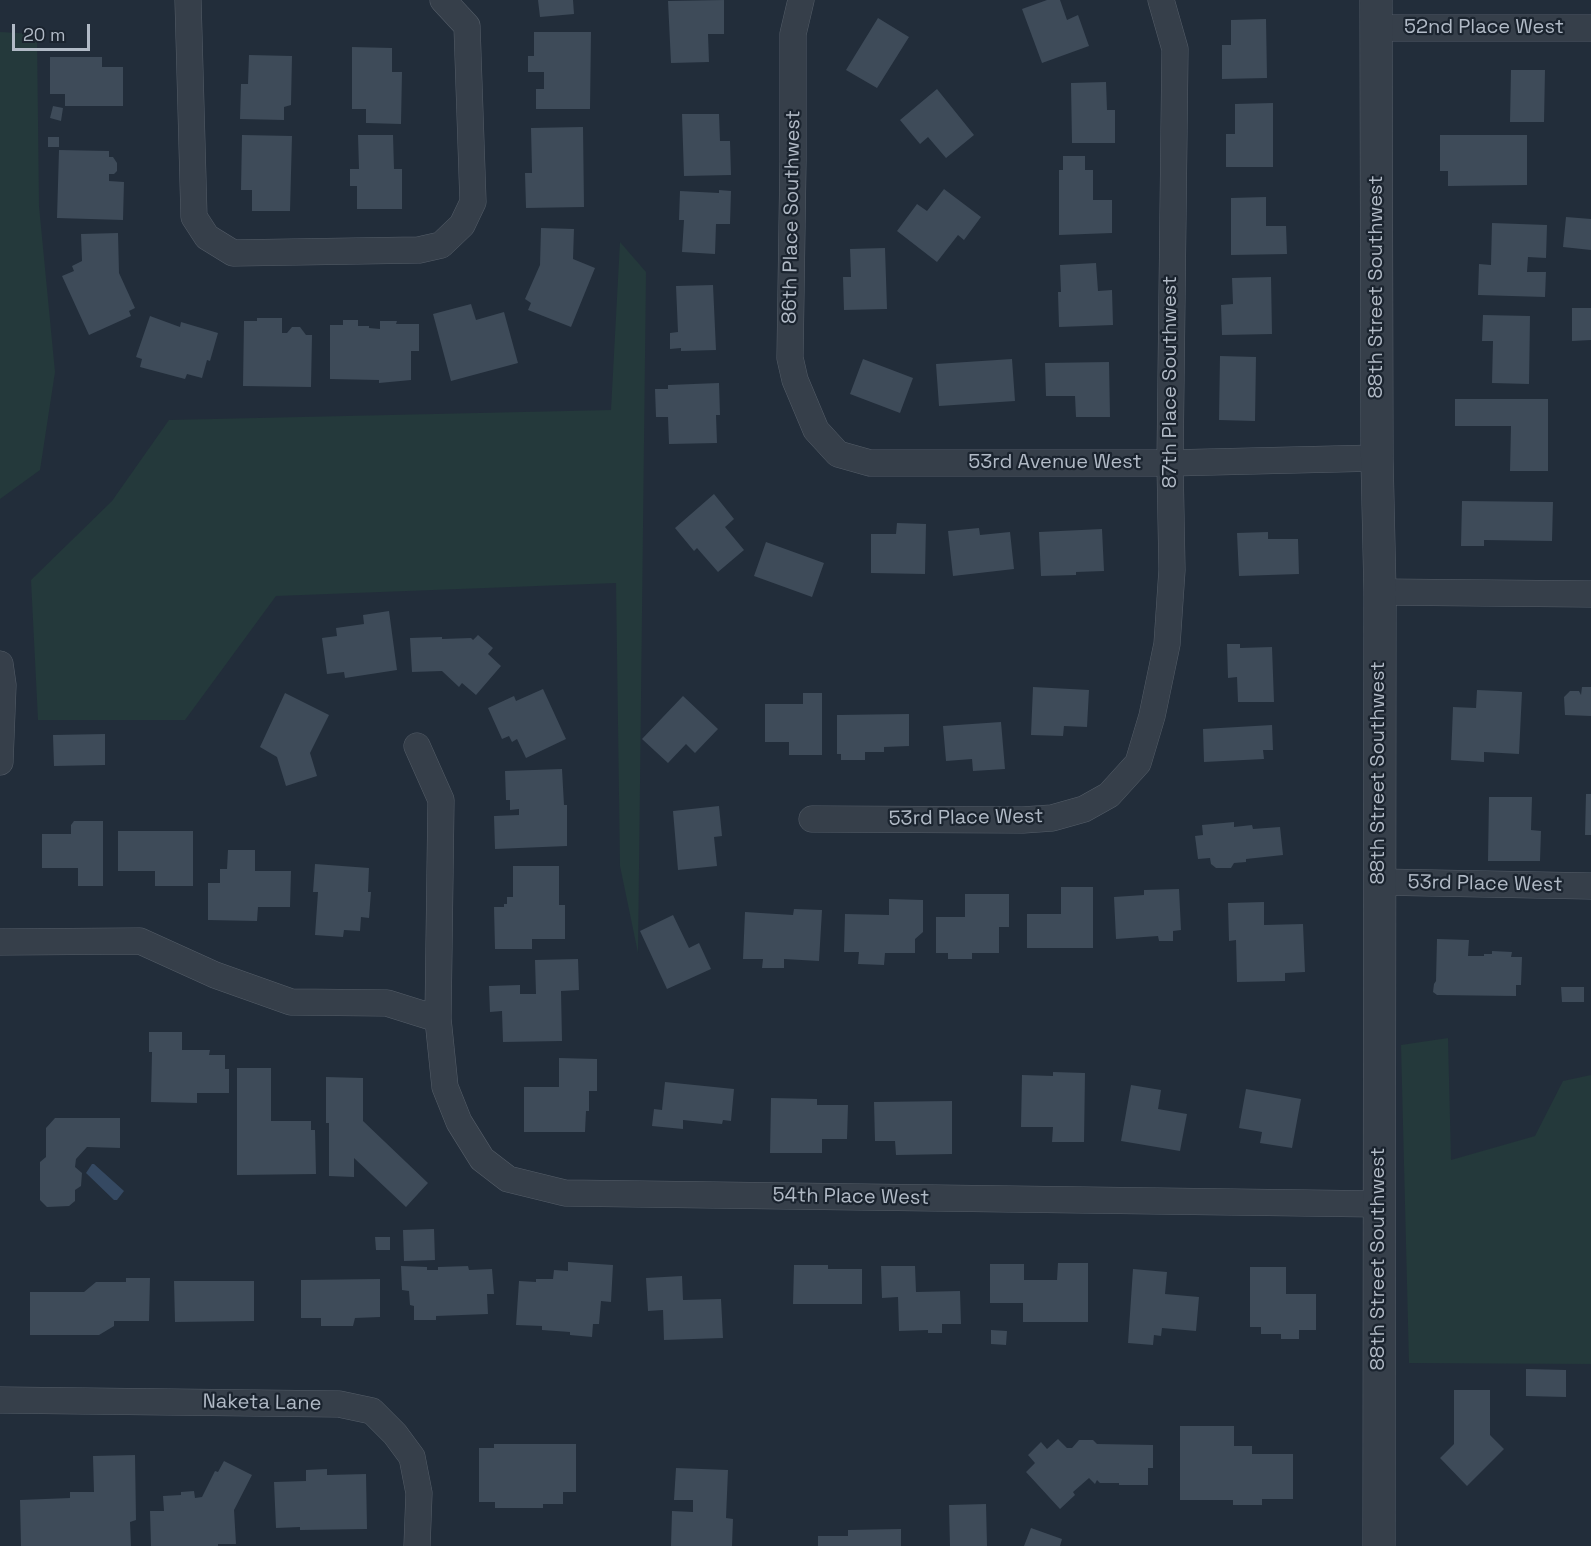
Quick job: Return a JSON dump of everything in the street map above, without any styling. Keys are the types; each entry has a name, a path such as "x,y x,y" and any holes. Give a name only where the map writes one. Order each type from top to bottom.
{"street":[{"path":"188,0 194,217 207,237 233,253 419,250 441,245 462,225 473,202 467,27 443,0"},
{"name":"86th Place Southwest","path":"801,0 793,34 790,358 795,380 816,430"},
{"name":"87th Place Southwest","path":"1138,763 1152,716 1167,644 1172,570 1170,464 1175,49 1161,0"},
{"name":"52nd Place West","path":"1377,14 1591,28"},
{"name":"88th Street Southwest","path":"1377,14 1377,458 1380,592 1378,1546"},
{"name":"53rd Avenue West","path":"816,430 838,454 870,463 1170,464 1377,458"},
{"path":"1380,592 1591,594"},
{"path":"0,664 3,685 0,762"},
{"name":"54th Place West","path":"417,746 441,800 438,1019 446,1087 459,1122 482,1159 508,1179 565,1193 1378,1204"},
{"name":"53rd Place West","path":"812,819 1023,820 1052,818 1084,809 1109,795 1138,763"},
{"name":"53rd Place West","path":"1378,882 1591,886"},
{"path":"0,942 140,941 215,975 291,1002 387,1003 438,1019"},
{"name":"Naketa Lane","path":"0,1400 339,1404 372,1411 395,1434 412,1457 419,1493 417,1546"}],"green space":[{"path":"0,32 37,34 39,206 55,372 40,470 0,499"},
{"path":"620,242 646,272 638,953 620,866 616,583 276,596 185,720 38,720 31,580 112,501 169,420 611,410"},
{"path":"1448,1038 1451,1160 1535,1136 1563,1081 1591,1075 1591,1364 1409,1363 1401,1045"}],"water":[{"path":"92,1164 124,1191 117,1200 114,1200 86,1173"}],"building":[{"path":"538,0 573,0 574,14 540,17"},
{"path":"724,0 724,34 708,34 709,62 671,63 668,1"},
{"path":"1047,0 1060,0 1067,20 1078,15 1089,46 1042,63 1022,9"},
{"path":"878,18 909,37 877,88 846,70"},
{"path":"1266,19 1267,78 1222,79 1222,45 1231,45 1231,20"},
{"path":"534,32 591,32 590,109 536,109 536,89 544,89 544,72 528,72 528,56 534,56"},
{"path":"352,47 392,48 392,72 402,72 401,124 366,123 366,109 352,109"},
{"path":"249,55 292,56 291,105 284,107 284,120 240,119 241,84 248,84"},
{"path":"50,57 102,57 102,67 123,67 123,106 65,106 65,94 50,94"},
{"path":"1511,70 1545,70 1544,122 1510,122"},
{"path":"1106,82 1107,110 1115,110 1115,143 1072,143 1071,83"},
{"path":"937,89 974,135 946,158 928,137 920,144 900,120"},
{"path":"1273,103 1273,167 1226,167 1226,134 1235,134 1235,104"},
{"path":"53,106 63,108 61,121 50,118"},
{"path":"682,114 719,114 720,141 730,141 731,175 684,176"},
{"path":"583,127 584,207 526,208 525,173 532,173 531,128"},
{"path":"242,135 292,136 290,211 252,211 252,190 241,190"},
{"path":"358,135 393,135 394,169 402,169 402,209 357,209 357,186 350,186 350,169 359,169"},
{"path":"1440,135 1527,135 1527,185 1448,186 1448,171 1440,171"},
{"path":"48,137 59,137 59,147 48,147"},
{"path":"59,150 109,151 109,157 113,157 117,163 117,171 109,174 109,181 124,182 123,220 57,218"},
{"path":"1063,156 1085,156 1085,170 1093,170 1093,200 1112,200 1112,233 1059,235 1059,170 1063,170"},
{"path":"944,189 981,217 964,240 958,235 937,262 897,231 917,204 927,211"},
{"path":"719,190 731,191 730,224 716,224 715,254 682,252 684,220 679,220 680,191 719,193"},
{"path":"1266,197 1266,226 1286,226 1287,254 1231,255 1231,198"},
{"path":"1566,217 1591,219 1591,250 1563,247"},
{"path":"1492,223 1547,225 1546,258 1528,257 1527,272 1546,272 1545,297 1478,295 1479,264 1491,265"},
{"path":"541,228 574,229 573,259 595,268 571,327 528,310 531,303 525,299 540,265"},
{"path":"118,233 119,273 135,308 129,311 131,316 89,335 62,276 74,271 72,266 82,261 81,234"},
{"path":"885,248 887,309 844,310 843,277 851,277 850,249"},
{"path":"1096,263 1098,291 1112,290 1113,325 1059,327 1060,265"},
{"path":"1271,277 1272,334 1222,335 1221,305 1233,304 1232,278"},
{"path":"713,285 716,350 670,349 670,333 678,332 676,286"},
{"path":"471,304 476,320 504,312 518,363 451,381 433,314"},
{"path":"1572,308 1591,308 1591,340 1572,341"},
{"path":"1483,315 1530,316 1529,384 1492,383 1493,341 1482,341"},
{"path":"150,316 180,327 181,322 218,333 210,361 207,360 202,378 187,374 185,379 140,367 142,359 136,357"},
{"path":"257,318 282,318 282,333 287,333 292,327 300,327 306,335 312,335 311,387 243,386 244,321 257,321"},
{"path":"343,320 358,320 358,326 380,329 380,321 419,324 419,351 411,351 411,380 379,383 379,380 330,379 330,325 343,325"},
{"path":"1220,356 1256,357 1255,421 1219,420"},
{"path":"863,359 913,378 900,413 850,394"},
{"path":"1012,359 1015,401 939,406 936,364"},
{"path":"1109,362 1110,417 1076,417 1075,396 1046,396 1045,363"},
{"path":"719,383 720,415 716,415 717,443 669,444 668,417 656,417 655,389 668,389 668,385"},
{"path":"1455,399 1548,399 1548,471 1510,471 1511,426 1455,426"},
{"path":"714,494 734,519 725,527 744,550 718,572 697,548 694,551 675,528"},
{"path":"1462,501 1553,502 1552,541 1484,540 1484,546 1461,546"},
{"path":"897,523 926,524 925,574 871,573 871,534 896,534"},
{"path":"979,528 980,535 1010,532 1014,569 953,576 948,531"},
{"path":"1102,529 1104,571 1041,576 1039,532"},
{"path":"1268,532 1268,539 1298,539 1299,574 1239,576 1237,533"},
{"path":"766,542 824,563 812,597 754,576"},
{"path":"389,611 397,670 345,678 344,672 327,674 322,638 337,636 336,628 364,624 363,615"},
{"path":"478,635 493,648 488,654 501,666 476,695 462,683 459,687 442,671 412,672 410,638 442,637 442,639 471,638 473,640"},
{"path":"1227,644 1240,644 1240,648 1272,647 1274,702 1238,702 1237,677 1228,678"},
{"path":"1033,687 1089,690 1087,727 1064,726 1063,736 1031,735"},
{"path":"1582,687 1591,687 1591,716 1565,715 1564,697 1570,691 1579,691 1581,695"},
{"path":"543,689 566,739 526,758 517,739 512,742 509,736 502,739 488,708 514,696 516,701"},
{"path":"1477,690 1522,692 1519,754 1484,752 1484,762 1451,760 1453,707 1476,708"},
{"path":"285,693 329,715 310,753 317,776 286,786 277,757 260,747"},
{"path":"803,693 822,693 822,755 789,755 789,742 765,742 765,704 803,704"},
{"path":"683,696 718,729 695,753 686,744 668,763 642,739"},
{"path":"909,714 909,746 884,747 884,752 865,752 865,760 841,760 841,754 837,754 837,715"},
{"path":"1001,722 1005,769 973,771 972,759 946,761 943,726"},
{"path":"1272,725 1273,750 1263,750 1264,759 1204,762 1203,729"},
{"path":"105,734 105,765 54,766 53,735"},
{"path":"562,769 564,805 567,805 567,846 495,849 494,816 519,815 519,809 510,810 510,800 506,800 505,771"},
{"path":"1586,794 1591,794 1591,835 1585,835"},
{"path":"1489,797 1532,797 1531,830 1541,831 1540,861 1488,861"},
{"path":"719,806 722,836 714,837 717,866 678,870 673,811"},
{"path":"74,821 103,821 103,886 78,886 78,868 42,868 42,834 71,834 71,825"},
{"path":"1234,822 1234,827 1252,825 1253,829 1280,827 1283,855 1246,859 1246,862 1234,863 1231,868 1216,868 1211,864 1210,858 1198,859 1195,836 1203,835 1202,825"},
{"path":"118,831 193,831 193,886 155,886 155,871 118,871"},
{"path":"228,850 255,850 255,871 291,871 290,907 258,907 257,921 208,920 208,883 220,883 220,869 227,869"},
{"path":"315,864 369,868 368,892 371,892 369,918 361,917 360,931 344,930 343,937 315,935 318,892 313,892"},
{"path":"513,866 559,866 559,905 565,905 565,939 532,939 532,949 495,949 494,907 504,907 504,904 507,904 507,897 513,897"},
{"path":"1061,887 1093,887 1093,948 1027,948 1027,914 1061,914"},
{"path":"1179,889 1181,930 1173,931 1173,941 1159,941 1158,936 1116,939 1114,897 1144,895 1144,890"},
{"path":"965,894 1009,894 1009,927 999,927 999,953 972,953 972,959 948,959 948,953 936,953 936,917 965,917"},
{"path":"889,899 923,900 923,932 915,939 915,953 885,953 884,965 858,964 859,952 844,952 845,914 889,915"},
{"path":"1264,902 1264,925 1303,924 1305,972 1285,973 1285,981 1237,982 1236,940 1229,941 1228,903"},
{"path":"794,909 822,910 819,961 784,959 784,968 762,968 763,959 743,959 745,912 793,915"},
{"path":"673,915 689,948 699,943 711,969 667,989 640,931"},
{"path":"1437,939 1469,940 1468,956 1484,956 1484,954 1492,954 1492,951 1512,952 1511,957 1522,957 1521,985 1516,985 1516,996 1437,995 1433,992 1436,981"},
{"path":"578,959 579,990 561,991 562,1041 503,1042 502,1011 490,1012 489,986 520,985 520,994 536,994 535,960"},
{"path":"1561,987 1584,987 1584,1002 1562,1002"},
{"path":"149,1032 182,1032 182,1050 210,1050 209,1055 225,1055 225,1069 229,1069 229,1093 197,1093 197,1103 151,1102 152,1052 149,1052"},
{"path":"559,1058 597,1059 597,1091 589,1091 589,1111 586,1111 585,1132 524,1132 524,1087 559,1087"},
{"path":"237,1068 271,1068 271,1121 311,1121 311,1130 315,1130 316,1174 237,1175"},
{"path":"1053,1072 1085,1073 1084,1142 1052,1142 1053,1127 1021,1127 1022,1075 1053,1076"},
{"path":"326,1077 363,1078 363,1121 428,1183 406,1207 354,1158 354,1177 329,1176"},
{"path":"665,1082 734,1089 731,1121 723,1120 722,1124 683,1120 683,1129 652,1126 654,1109 662,1110"},
{"path":"1131,1085 1161,1090 1158,1109 1187,1114 1180,1151 1121,1141"},
{"path":"1246,1089 1301,1099 1292,1148 1260,1143 1262,1132 1239,1128"},
{"path":"771,1098 817,1099 817,1105 848,1105 847,1139 822,1139 822,1153 770,1153"},
{"path":"952,1101 952,1154 896,1155 895,1141 875,1141 874,1102"},
{"path":"55,1118 120,1118 120,1148 87,1147 76,1159 75,1167 82,1173 81,1186 75,1190 75,1201 69,1206 47,1207 40,1200 40,1162 46,1157 46,1128"},
{"path":"434,1229 435,1260 404,1261 403,1230"},
{"path":"375,1237 390,1237 390,1250 376,1250"},
{"path":"568,1262 613,1265 611,1302 601,1301 599,1324 593,1324 592,1337 570,1335 570,1332 542,1330 542,1326 516,1325 519,1281 536,1282 536,1279 553,1279 554,1270 568,1271"},
{"path":"1058,1263 1088,1263 1088,1322 1023,1322 1023,1303 990,1303 990,1264 1024,1264 1024,1280 1057,1280"},
{"path":"794,1265 828,1265 828,1269 862,1269 862,1304 793,1304"},
{"path":"401,1266 427,1267 427,1270 438,1270 438,1267 468,1266 469,1270 492,1269 494,1294 487,1294 488,1314 436,1316 436,1320 414,1320 414,1306 410,1305 409,1291 402,1290"},
{"path":"881,1266 915,1266 916,1292 960,1291 961,1324 942,1324 942,1333 928,1333 928,1330 899,1331 898,1297 882,1298"},
{"path":"1250,1267 1286,1267 1286,1294 1316,1294 1316,1330 1299,1330 1299,1339 1281,1339 1281,1334 1261,1334 1261,1327 1250,1327"},
{"path":"1133,1269 1167,1272 1165,1294 1199,1297 1196,1331 1162,1328 1161,1336 1154,1335 1153,1345 1128,1343"},
{"path":"682,1276 683,1300 721,1299 723,1338 664,1340 663,1310 648,1311 646,1278"},
{"path":"126,1278 150,1278 149,1321 114,1321 114,1326 99,1335 30,1335 30,1292 84,1292 96,1282 126,1282"},
{"path":"380,1279 380,1317 355,1318 353,1326 321,1326 321,1318 301,1318 301,1280"},
{"path":"174,1281 254,1281 254,1321 175,1322"},
{"path":"991,1330 1007,1331 1006,1345 991,1344"},
{"path":"1526,1369 1566,1370 1566,1397 1526,1396"},
{"path":"1454,1390 1490,1390 1490,1435 1504,1449 1467,1486 1440,1458 1454,1444"},
{"path":"1180,1426 1234,1426 1234,1446 1252,1446 1252,1454 1293,1454 1293,1499 1262,1499 1262,1505 1233,1505 1233,1500 1180,1500"},
{"path":"1058,1439 1067,1448 1072,1448 1079,1440 1093,1440 1097,1444 1153,1445 1153,1468 1148,1468 1148,1485 1119,1485 1119,1483 1100,1483 1097,1480 1095,1484 1089,1478 1073,1492 1075,1495 1060,1509 1026,1472 1035,1463 1028,1455 1041,1442 1047,1449"},
{"path":"494,1444 576,1444 576,1492 563,1492 563,1504 543,1504 543,1508 495,1508 495,1502 479,1502 479,1448 494,1448"},
{"path":"135,1455 136,1520 130,1522 131,1546 21,1546 20,1500 70,1498 70,1492 94,1492 93,1456"},
{"path":"224,1461 252,1475 234,1510 236,1544 151,1546 150,1511 164,1511 163,1496 181,1495 181,1492 194,1491 195,1498 202,1497 215,1471 218,1472"},
{"path":"676,1468 728,1470 726,1518 733,1519 732,1546 671,1546 672,1511 693,1512 693,1500 674,1500"},
{"path":"327,1469 327,1475 366,1474 367,1529 276,1528 274,1482 306,1481 306,1470"},
{"path":"986,1504 987,1546 950,1546 949,1505"},
{"path":"1031,1528 1062,1539 1060,1546 1024,1546"},
{"path":"901,1529 901,1546 818,1546 818,1536 848,1536 848,1530"}]}
